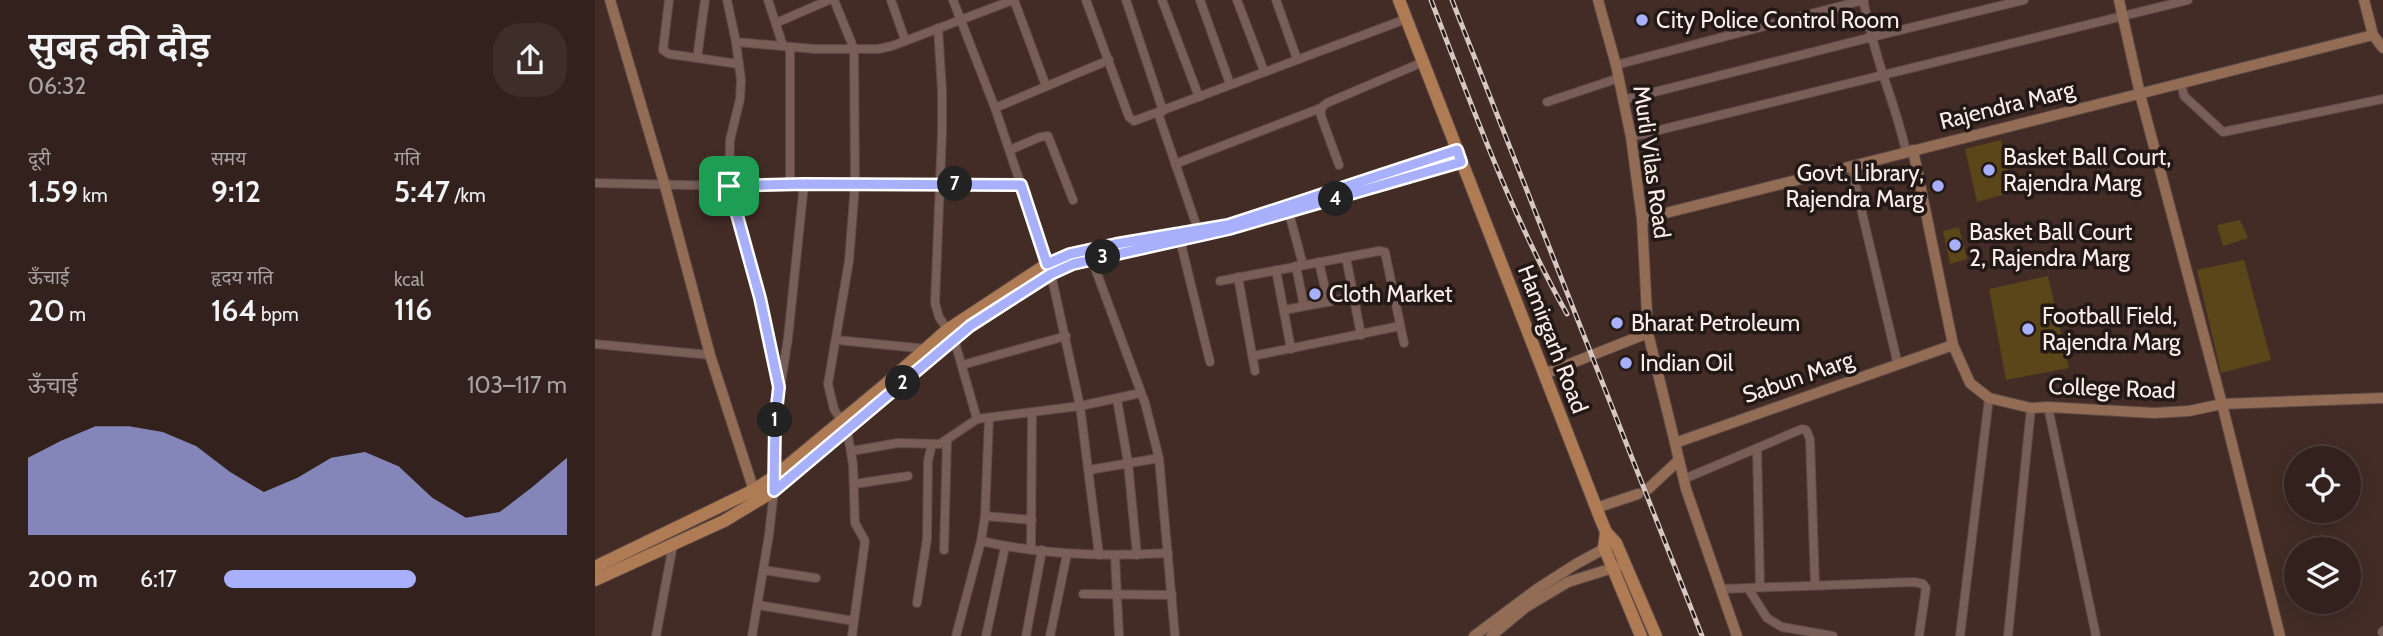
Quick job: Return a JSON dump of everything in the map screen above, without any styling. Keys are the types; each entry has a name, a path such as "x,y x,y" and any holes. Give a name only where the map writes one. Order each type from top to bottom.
{"main road":[{"name":"Hamirgarh Road","path":"1399,0 1610,545"},
{"path":"1049,269 1289,213 1459,156"},
{"path":"595,567 756,496 774,491 925,349 970,326 1070,254 1228,225 1459,156"},
{"path":"595,580 725,521 756,496 775,475 940,351 950,334"},
{"path":"1610,545 1656,636"},
{"path":"1619,566 1641,636"}],"street":[{"path":"669,0 663,50 669,54 740,64"},
{"path":"697,58 705,0"},
{"path":"727,0 740,64 740,99 728,162 729,186 760,298 779,387"},
{"path":"768,0 786,47 790,184"},
{"path":"776,23 832,0 854,50 855,185 849,261 828,384 829,398 844,425 852,451 855,523 857,530 865,538 866,547 852,636"},
{"path":"891,0 905,40"},
{"path":"953,0 1010,149 1049,269 1080,406 1099,555"},
{"path":"736,42 786,47 878,49 1013,0 1046,86"},
{"path":"1086,0 1129,117 1134,121 1406,19"},
{"path":"1126,0 1175,164 1198,230"},
{"path":"1162,0 1199,97"},
{"path":"1200,0 1230,84"},
{"path":"1237,0 1264,71"},
{"path":"1276,0 1297,59"},
{"name":"Murli Vilas Road","path":"1598,0 1616,65 1631,137 1642,219 1648,333 1675,443"},
{"path":"1616,65 1863,0 1881,75 1910,151 1953,345 1971,383 1989,398 1960,636"},
{"path":"1623,100 2024,0"},
{"path":"2119,0 2140,94 2280,636"},
{"path":"1631,137 2189,0"},
{"path":"2364,0 2383,48"},
{"path":"612,1 710,355 756,496"},
{"path":"938,28 942,90 935,303 962,365 977,419"},
{"name":"Rajendra Marg","path":"1642,219 2378,34"},
{"path":"995,108 1109,60"},
{"path":"1175,164 1321,108 1423,62"},
{"path":"1546,102 1619,78"},
{"path":"2181,84 2185,96 2223,132 2383,99"},
{"path":"1321,108 1321,117 1339,165"},
{"path":"1010,149 1048,136 1073,200"},
{"path":"1850,166 1898,365"},
{"path":"595,183 665,186 1021,185"},
{"path":"752,636 774,491 775,422 788,338 804,184"},
{"path":"1289,213 1304,306"},
{"path":"1180,240 1210,362"},
{"path":"1220,281 1379,251 1385,253 1404,343"},
{"path":"1346,257 1361,335"},
{"path":"1092,260 1141,393 1159,458 1175,636"},
{"path":"1319,262 1328,302"},
{"path":"1276,270 1291,349"},
{"path":"1238,277 1255,371"},
{"path":"1284,310 1355,297"},
{"path":"1253,356 1400,326"},
{"path":"1544,374 1648,333"},
{"path":"962,365 1066,336"},
{"path":"837,340 940,351"},
{"path":"595,344 710,355"},
{"name":"Sabun Marg","path":"1675,443 1953,345"},
{"path":"852,451 898,443 940,444 977,419 1080,406 1141,393"},
{"name":"College Road","path":"1989,398 2031,408 2154,413 2189,411 2222,404 2383,398"},
{"path":"1117,399 1128,463 1137,555"},
{"path":"2048,407 2096,636"},
{"path":"2008,636 2031,408"},
{"path":"1031,550 1032,413"},
{"path":"956,636 985,516 989,418"},
{"path":"1684,479 1802,429 1807,430 1815,585"},
{"path":"944,550 947,440"},
{"path":"1675,443 1678,461 1737,636"},
{"path":"917,603 927,539 928,461 932,444"},
{"path":"1758,449 1760,587"},
{"path":"1089,470 1159,458"},
{"path":"1596,508 1643,491 1678,461"},
{"path":"854,484 908,476"},
{"path":"985,516 1032,520"},
{"path":"981,541 1005,547 1067,554 1115,556 1168,553"},
{"path":"656,636 673,545"},
{"path":"1474,636 1537,589 1610,545"},
{"path":"986,636 1005,547"},
{"path":"1026,636 1042,550"},
{"path":"1050,636 1067,554"},
{"path":"1115,556 1119,636"},
{"path":"1491,636 1526,607 1568,582 1619,566"},
{"path":"764,570 816,578"},
{"path":"1721,589 1915,582 1926,588 1919,636"},
{"path":"1748,588 1767,618 1782,628 1833,636"},
{"path":"1083,594 1172,595"},
{"path":"758,605 855,621"}],"shaded area":[{"name":"Basket Ball Court, Rajendra Marg","path":"2001,140 2013,192 1977,202 1965,149"},
{"path":"2240,220 2248,238 2223,246 2217,225"},
{"name":"Basket Ball Court 2, Rajendra Marg","path":"1959,227 1967,259 1950,264 1943,231"},
{"path":"2244,260 2271,360 2221,373 2197,270"},
{"name":"Football Field, Rajendra Marg","path":"2048,276 2069,368 2006,380 1989,289"}],"railway":[{"path":"1431,0 1510,199 1567,314"},
{"path":"1452,0 1702,636"}],"place":[{"name":"City Police Control Room","path":"1642,20"},
{"name":"Basket Ball Court, Rajendra Marg","path":"1989,170"},
{"name":"Govt. Library, Rajendra Marg","path":"1938,186"},
{"name":"Basket Ball Court 2, Rajendra Marg","path":"1955,245"},
{"name":"Cloth Market","path":"1315,294"},
{"name":"Bharat Petroleum","path":"1617,323"},
{"name":"Football Field, Rajendra Marg","path":"2028,329"},
{"name":"Indian Oil","path":"1626,363"}],"route":[{"path":"1457,150 1461,162 1289,213 1073,264 1051,274 970,326 774,491 775,422 779,387 772,346 729,186 1021,185 1047,264 1070,254 1116,244 1228,225 1457,150"}]}
